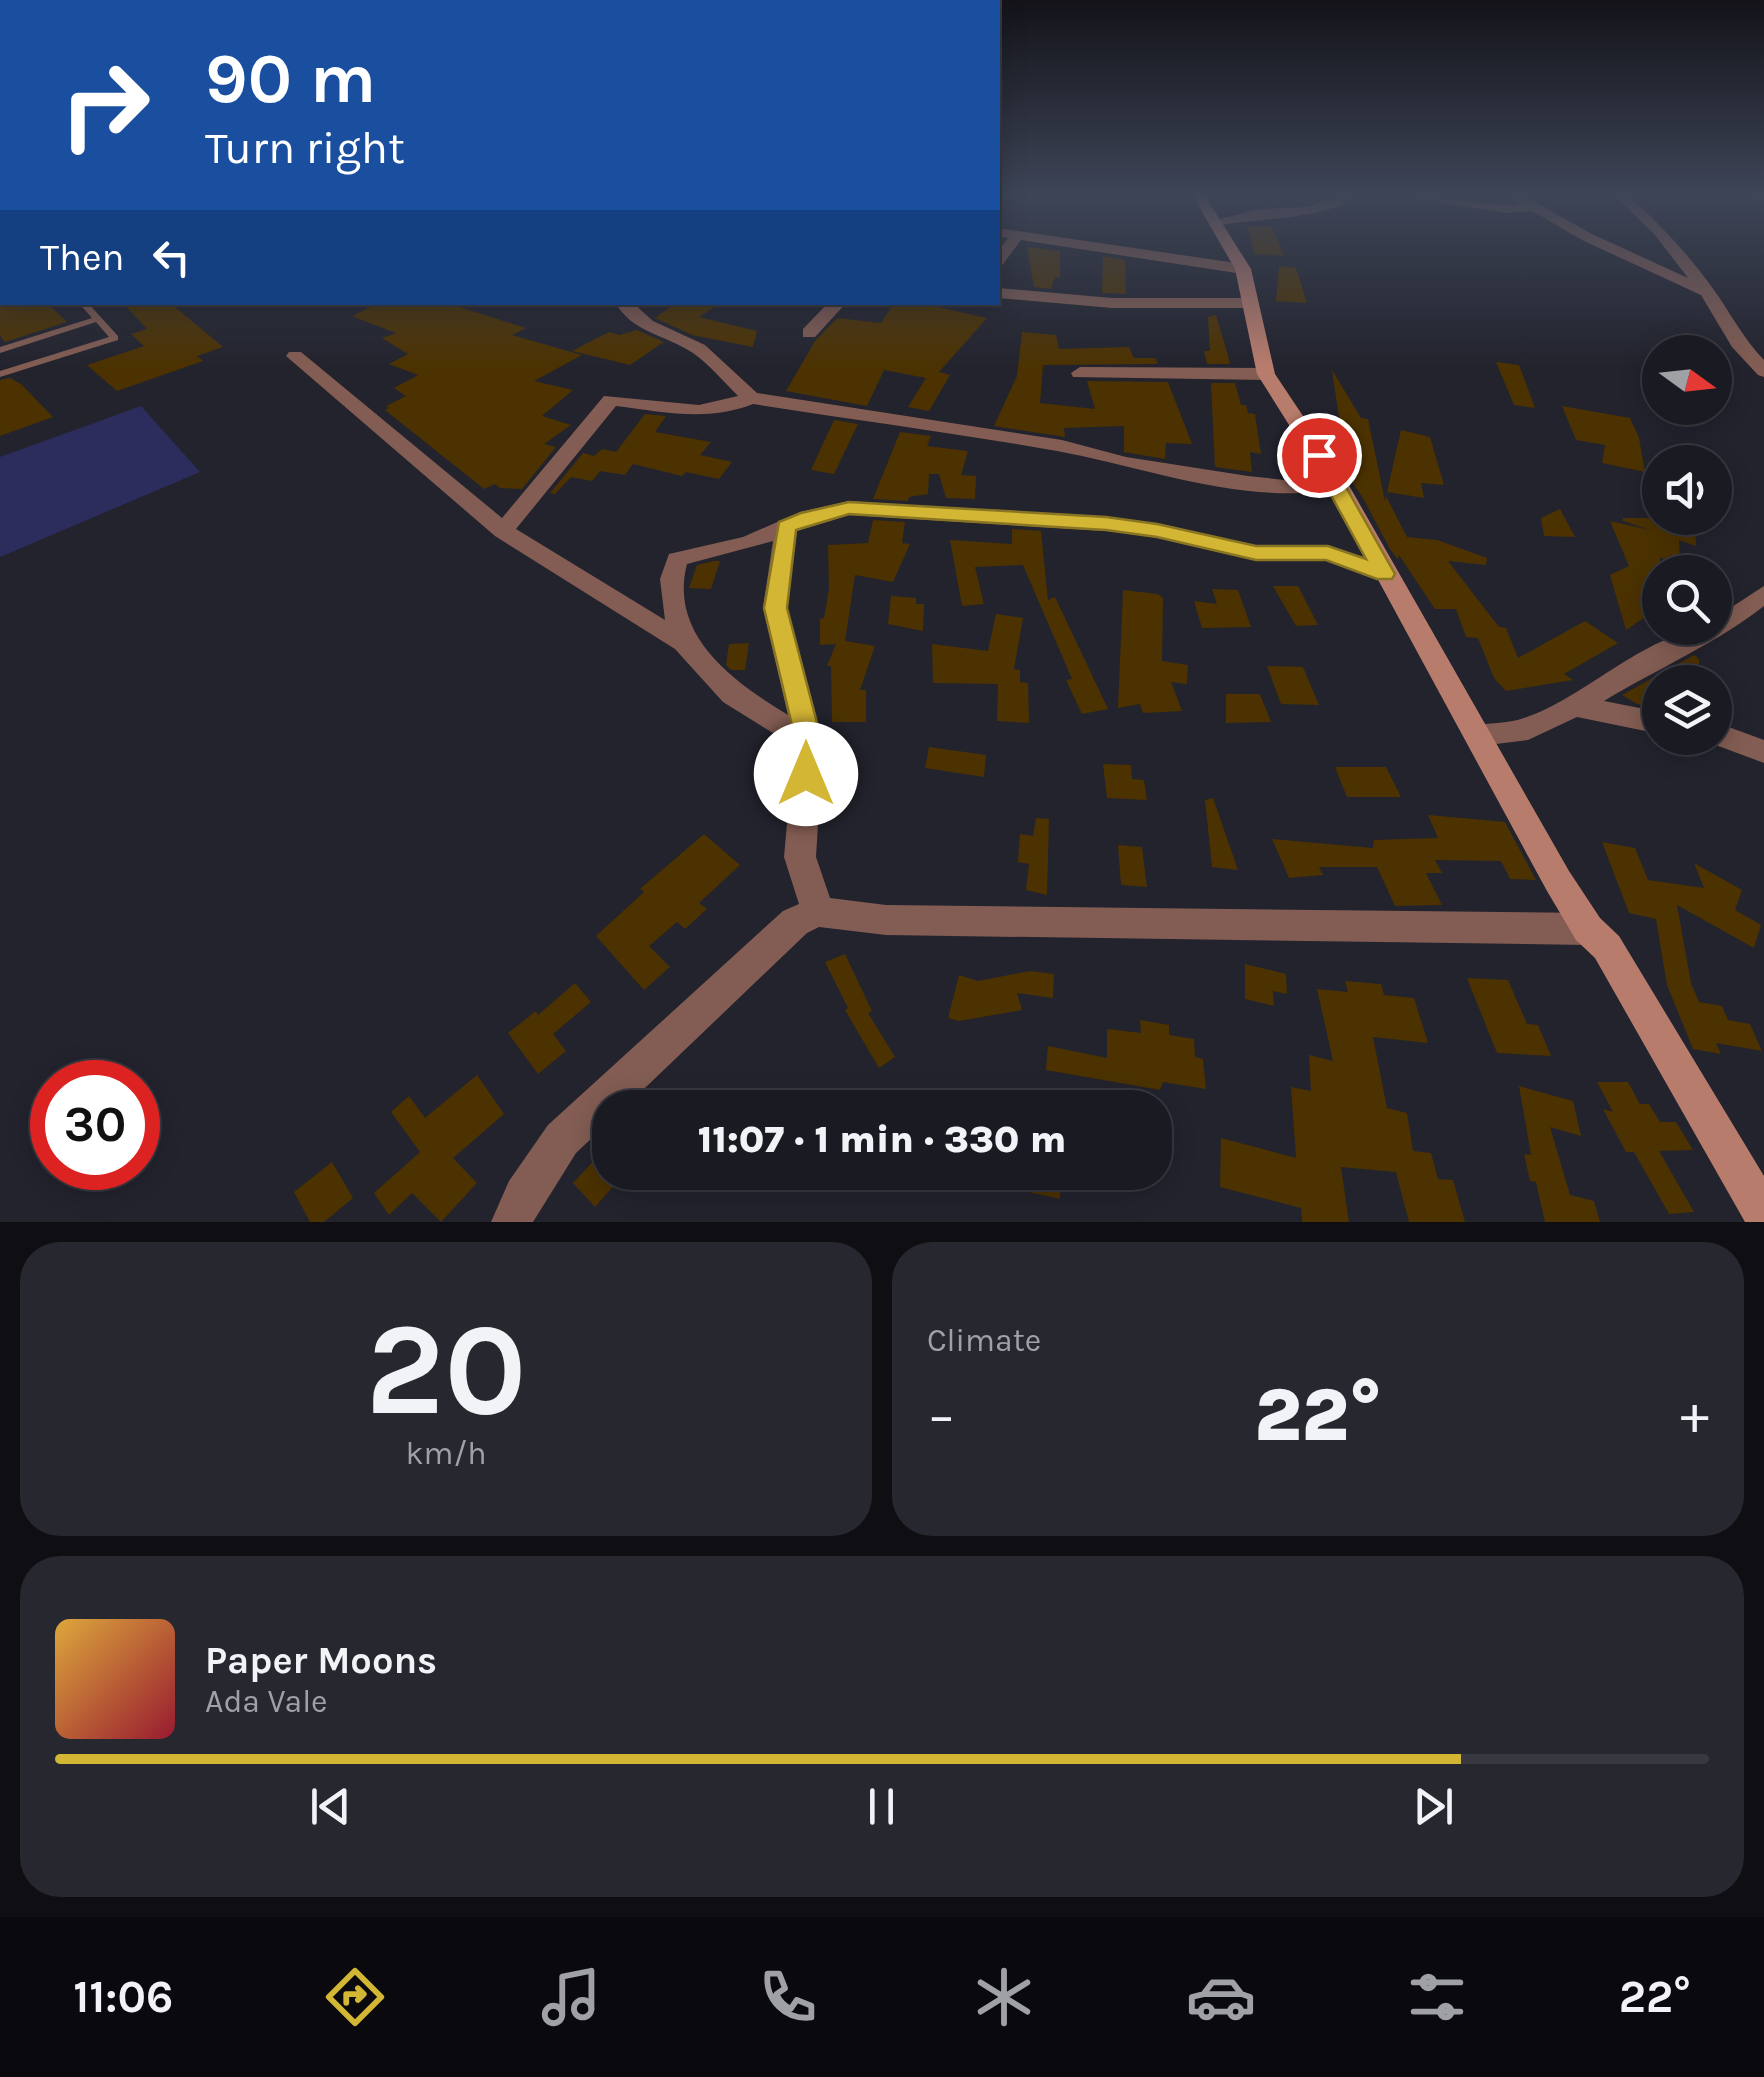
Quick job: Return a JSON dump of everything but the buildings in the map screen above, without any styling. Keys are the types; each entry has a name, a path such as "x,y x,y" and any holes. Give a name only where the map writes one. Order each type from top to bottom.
{"street":[{"path":"1141,253 1244,269"},
{"path":"1234,253 1244,269 1248,303 1266,374 1336,482 1384,574 1480,735 1588,929 1606,947 1764,1216"},
{"path":"1627,253 1708,293"},
{"path":"1677,253 1708,293 1738,343 1764,372"},
{"path":"1000,293 1084,302 1248,303"},
{"path":"625,305 647,326 700,350 751,398"},
{"path":"809,333 836,305"},
{"path":"295,356 503,530 684,643 733,696 809,742"},
{"path":"1080,373 1266,374"},
{"path":"503,530 612,400 699,411 724,409 751,398 1062,446 1125,463 1248,482 1302,488 1336,482"},
{"path":"684,643 674,602 674,565 678,559 750,543 808,517 849,508 1157,530 1256,553 1328,553 1384,574"},
{"path":"786,527 775,608 809,742 800,857 818,912"},
{"path":"1480,735 1528,729 1664,653 1724,625 1764,594"},
{"path":"1574,706 1642,720"},
{"path":"1732,740 1764,752"},
{"path":"512,1222 562,1139 795,922 818,912 886,920 1588,929"}],"lane":[{"path":"0,374 115,338 85,305"},
{"path":"0,350 97,319"}],"shaded area":[{"path":"141,406 200,472 0,557 0,457"}],"route":[{"path":"806,774 809,742 775,608 786,527 808,517 849,508 1106,524 1157,530 1256,553 1328,553 1384,574 1319,455"}]}
